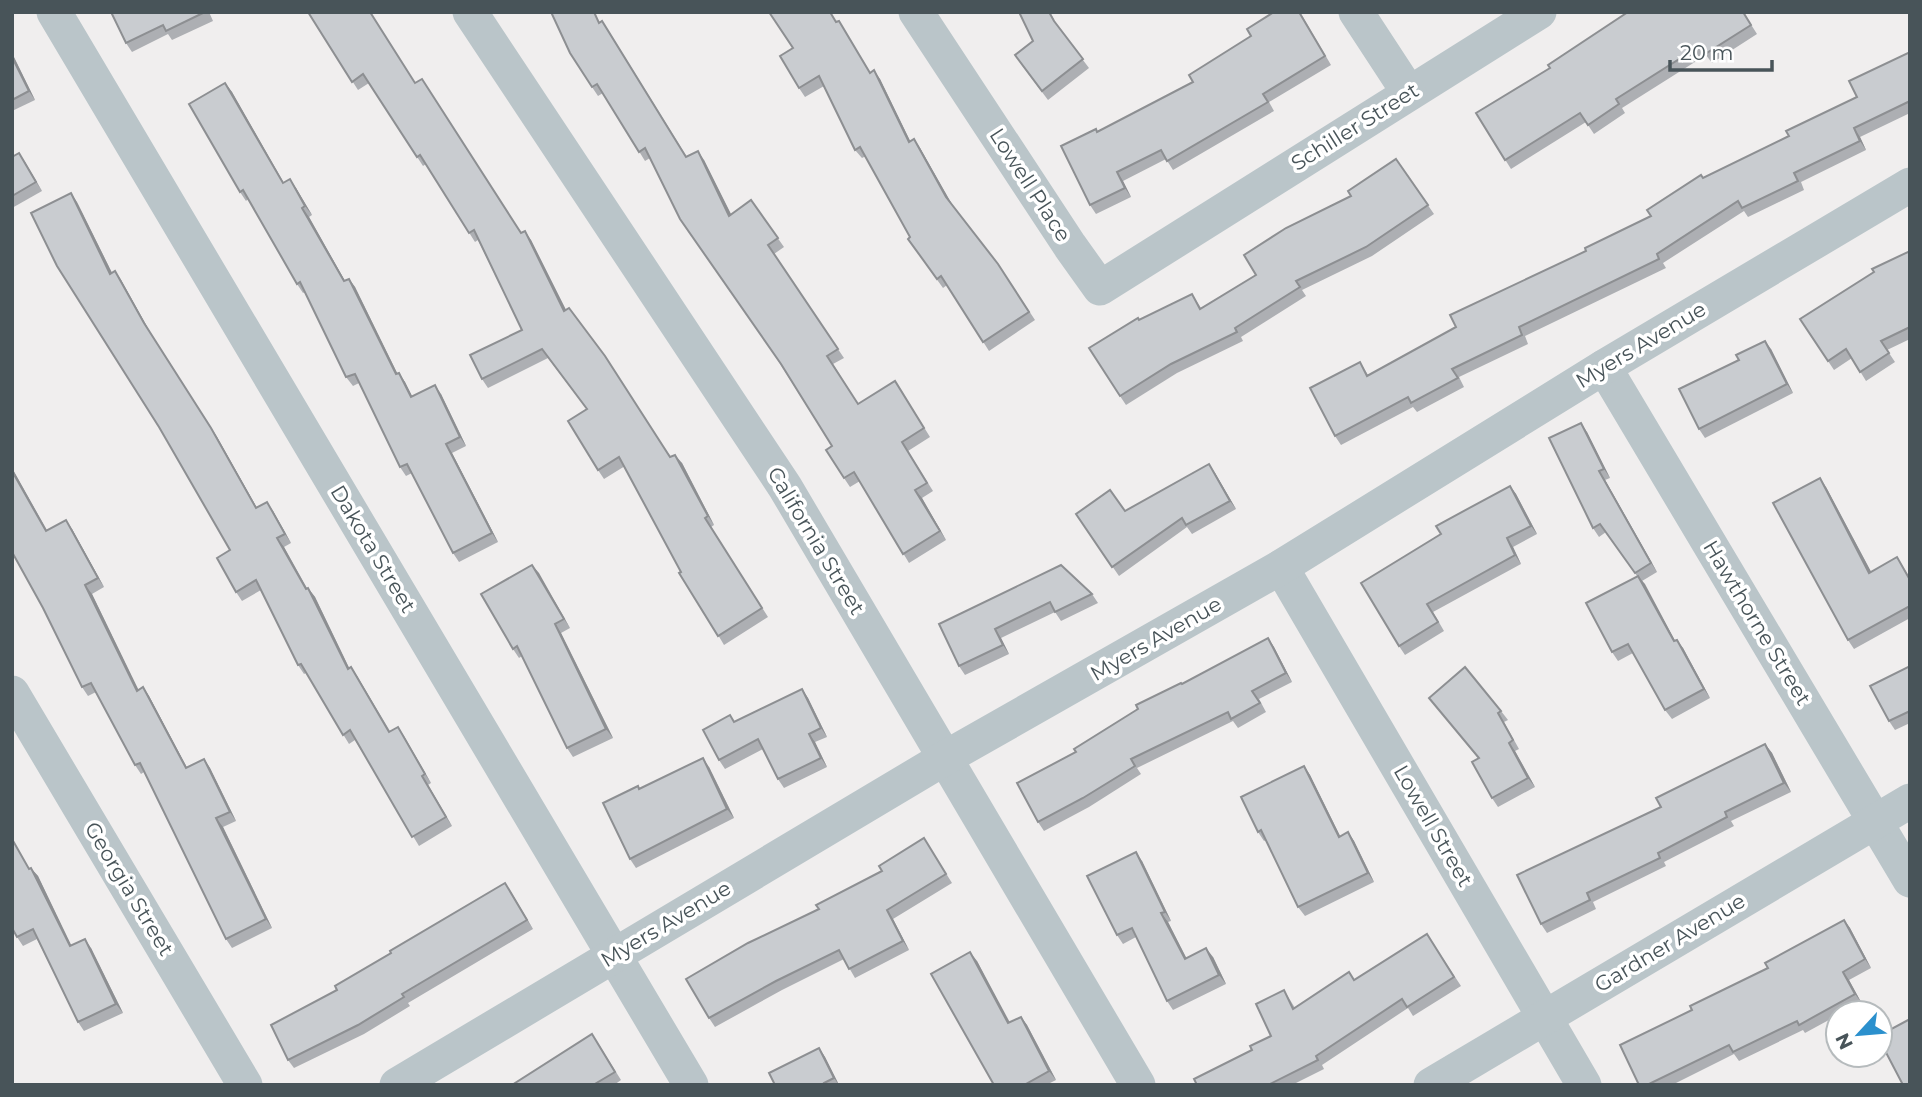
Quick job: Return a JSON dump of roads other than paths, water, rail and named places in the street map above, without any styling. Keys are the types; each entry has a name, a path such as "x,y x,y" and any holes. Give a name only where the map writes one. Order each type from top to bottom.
{"street":[{"name":"Dakota Street","path":"54,12 691,1085"},
{"name":"California Street","path":"470,12 785,487 1138,1085"},
{"name":"Lowell Place","path":"916,12 1100,288 1171,243"},
{"path":"1356,12 1409,93"},
{"name":"Schiller Street","path":"1171,243 1539,12"},
{"name":"Myers Avenue","path":"397,1085 945,758 1281,567 1604,367 1910,185"},
{"name":"Hawthorne Street","path":"1604,367 1910,880"},
{"name":"Lowell Street","path":"1281,567 1584,1085"},
{"name":"Georgia Street","path":"12,693 245,1085"},
{"name":"Gardner Avenue","path":"1431,1085 1910,801"}]}
